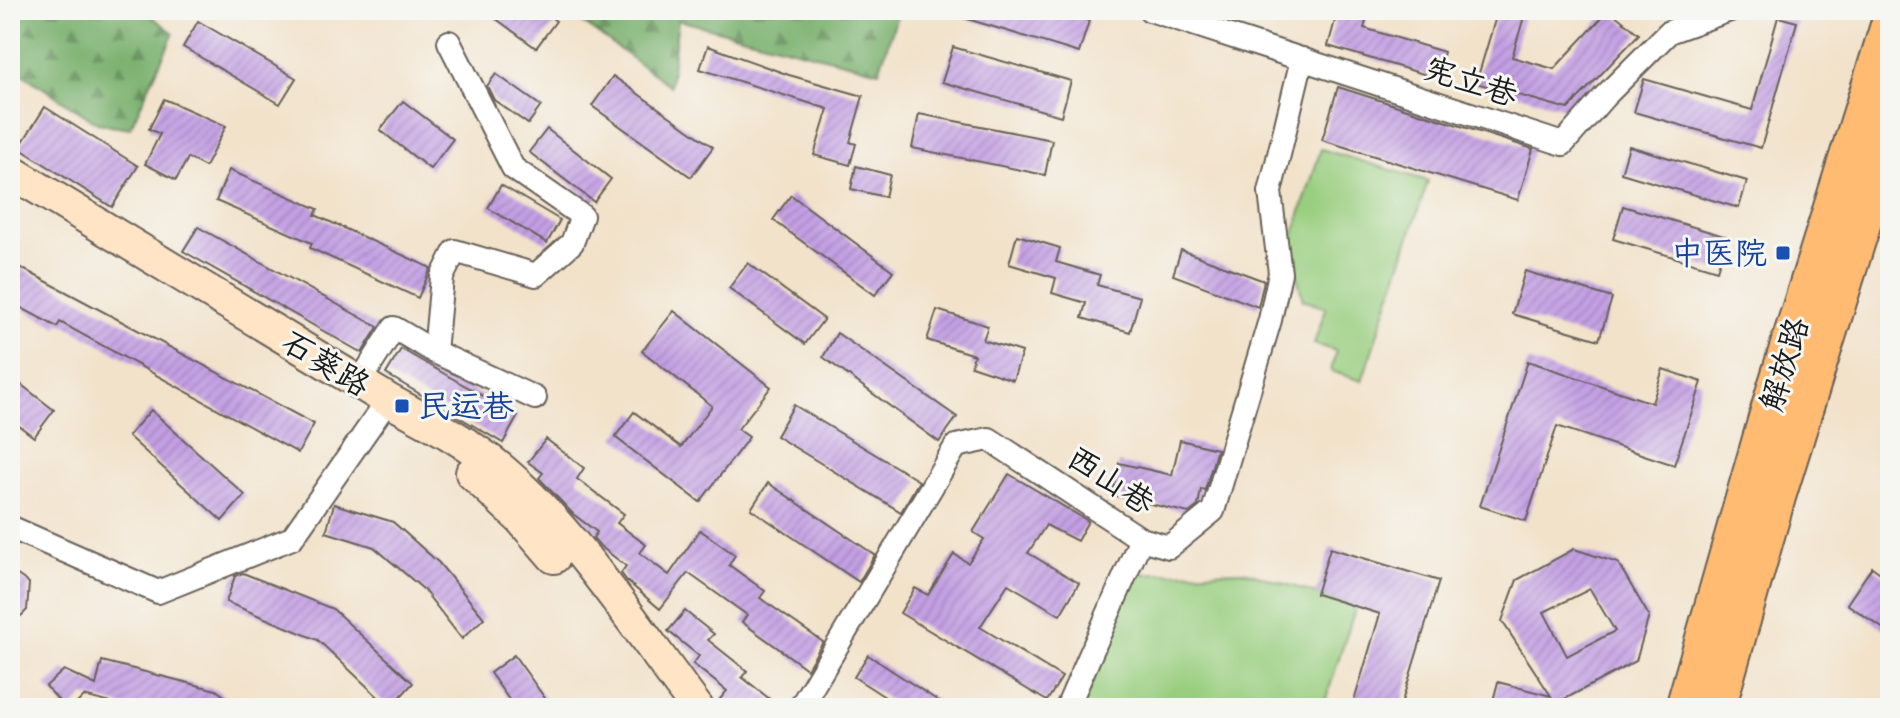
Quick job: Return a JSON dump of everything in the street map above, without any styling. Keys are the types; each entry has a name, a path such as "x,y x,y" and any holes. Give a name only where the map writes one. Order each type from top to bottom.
{"main road":[{"name":"解放路","path":"1684,708 1775,390 1890,22"},
{"name":"解放路","path":"1717,708 1777,497 1890,135"},
{"name":"石葵路","path":"10,171 359,383 383,407 433,423 501,470 559,528 697,708"},
{"path":"10,196 383,407 471,472 521,519 669,708"}],"street":[{"name":"宪立巷","path":"1150,10 1563,144 1604,97 1669,32 1730,10"},
{"path":"435,352 442,277 455,251 536,275 572,243 582,216 513,168 449,42"},
{"name":"西山巷","path":"800,708 956,446 989,439 1141,539 1169,547 1213,511 1270,320 1280,273 1270,192 1302,59"},
{"path":"359,383 394,328 435,352 535,398"},
{"path":"10,527 158,592 292,538 383,407"},
{"path":"1067,708 1141,539"}],"green space":[{"path":"10,10 143,10 174,33 130,128 97,123 10,66"},
{"path":"565,10 899,10 879,71 678,20 670,86"},
{"path":"1321,149 1428,181 1362,381 1331,371 1336,351 1314,344 1326,308 1303,300 1290,246"},
{"path":"1244,571 1356,606 1323,708 1083,708 1131,574"}],"building":[{"path":"484,10 541,10 556,21 536,48"},
{"path":"952,10 1053,10 1089,21 1079,53 951,14"},
{"path":"1338,10 1369,10 1364,28 1444,52 1437,78 1328,46"},
{"path":"1498,10 1526,10 1512,57 1554,69 1609,10 1639,34 1568,109 1476,83"},
{"path":"1778,17 1797,22 1761,148 1634,112 1644,79 1752,110"},
{"path":"198,21 296,78 280,104 183,47"},
{"path":"708,46 789,75 863,96 850,142 856,144 850,165 814,155 828,109 700,69"},
{"path":"953,47 1071,81 1061,116 942,82"},
{"path":"496,74 541,106 528,124 494,100 487,86"},
{"path":"613,76 713,147 691,177 592,106"},
{"path":"1338,87 1533,149 1518,200 1322,140"},
{"path":"164,99 226,126 205,167 188,158 176,180 145,164 160,134 149,129"},
{"path":"403,101 453,139 430,169 380,130"},
{"path":"45,107 138,166 112,207 19,148"},
{"path":"919,114 1052,140 1045,175 912,148"},
{"path":"547,129 611,179 594,202 529,152"},
{"path":"1629,146 1747,181 1739,208 1621,173"},
{"path":"856,166 890,175 885,197 851,189"},
{"path":"229,170 318,209 315,215 431,268 418,298 310,248 312,243 216,201"},
{"path":"501,185 560,220 547,243 488,208"},
{"path":"791,195 893,271 875,295 773,220"},
{"path":"1623,206 1727,237 1717,270 1613,239"},
{"path":"198,227 378,327 362,353 183,251"},
{"path":"1017,235 1060,248 1056,262 1100,275 1097,285 1140,297 1130,332 1082,318 1086,303 1052,293 1056,278 1009,264"},
{"path":"1181,250 1264,281 1258,307 1173,275"},
{"path":"10,262 314,424 298,453 60,322 57,327 10,302"},
{"path":"748,263 824,319 805,344 729,288"},
{"path":"1525,271 1612,298 1599,340 1512,314"},
{"path":"937,310 988,326 983,340 1022,352 1013,380 971,366 974,355 927,340"},
{"path":"674,311 771,387 738,429 749,437 700,502 615,437 634,412 681,447 712,406 642,351"},
{"path":"837,333 957,417 939,442 823,357"},
{"path":"401,349 518,416 503,443 386,374"},
{"path":"1528,361 1652,403 1663,369 1702,382 1674,465 1557,426 1526,521 1480,506"},
{"path":"10,376 54,410 34,437 10,419"},
{"path":"794,405 919,481 901,512 776,436"},
{"path":"151,410 245,495 222,521 128,436"},
{"path":"546,439 584,468 577,479 624,514 617,523 646,545 640,553 669,575 700,530 735,555 729,565 765,591 760,598 823,642 807,669 742,622 747,615 688,573 660,609 627,581 621,573 626,566 600,546 593,538 597,532 573,514 539,478 543,473 528,462"},
{"path":"1180,440 1217,449 1205,490 1201,489 1198,506 1189,513 1112,495 1119,463 1172,475"},
{"path":"1009,474 1088,521 1077,541 1046,525 1028,553 1079,583 1060,615 1008,584 980,627 1062,677 1047,701 900,613 915,588 928,595 954,554 968,563 984,539 973,532"},
{"path":"768,483 875,555 859,582 751,509"},
{"path":"334,504 393,522 439,563 484,618 462,639 423,589 374,547 326,532"},
{"path":"1330,548 1439,581 1400,708 1352,708 1380,614 1316,594"},
{"path":"1574,549 1618,563 1649,616 1636,661 1563,700 1576,703 1575,708 1491,708 1498,682 1551,696 1502,621 1517,580","holes":["1590,589 1615,631 1567,656 1544,612"]},
{"path":"1872,567 1890,580 1890,633 1847,604"},
{"path":"10,570 29,583 27,610 21,616 10,609"},
{"path":"243,573 333,609 413,683 390,708 318,640 226,602 235,576"},
{"path":"685,611 714,634 708,640 747,671 742,677 781,708 731,708 720,699 727,691 693,664 699,656 668,631"},
{"path":"514,655 552,708 515,708 490,673"},
{"path":"868,655 949,708 902,708 854,677"},
{"path":"102,661 216,690 241,708 131,708 84,696 72,708 65,708 46,686 64,670 96,685"}],"place":[{"name":"中医院","path":"1783,253"},
{"name":"民运巷","path":"402,406"}]}
